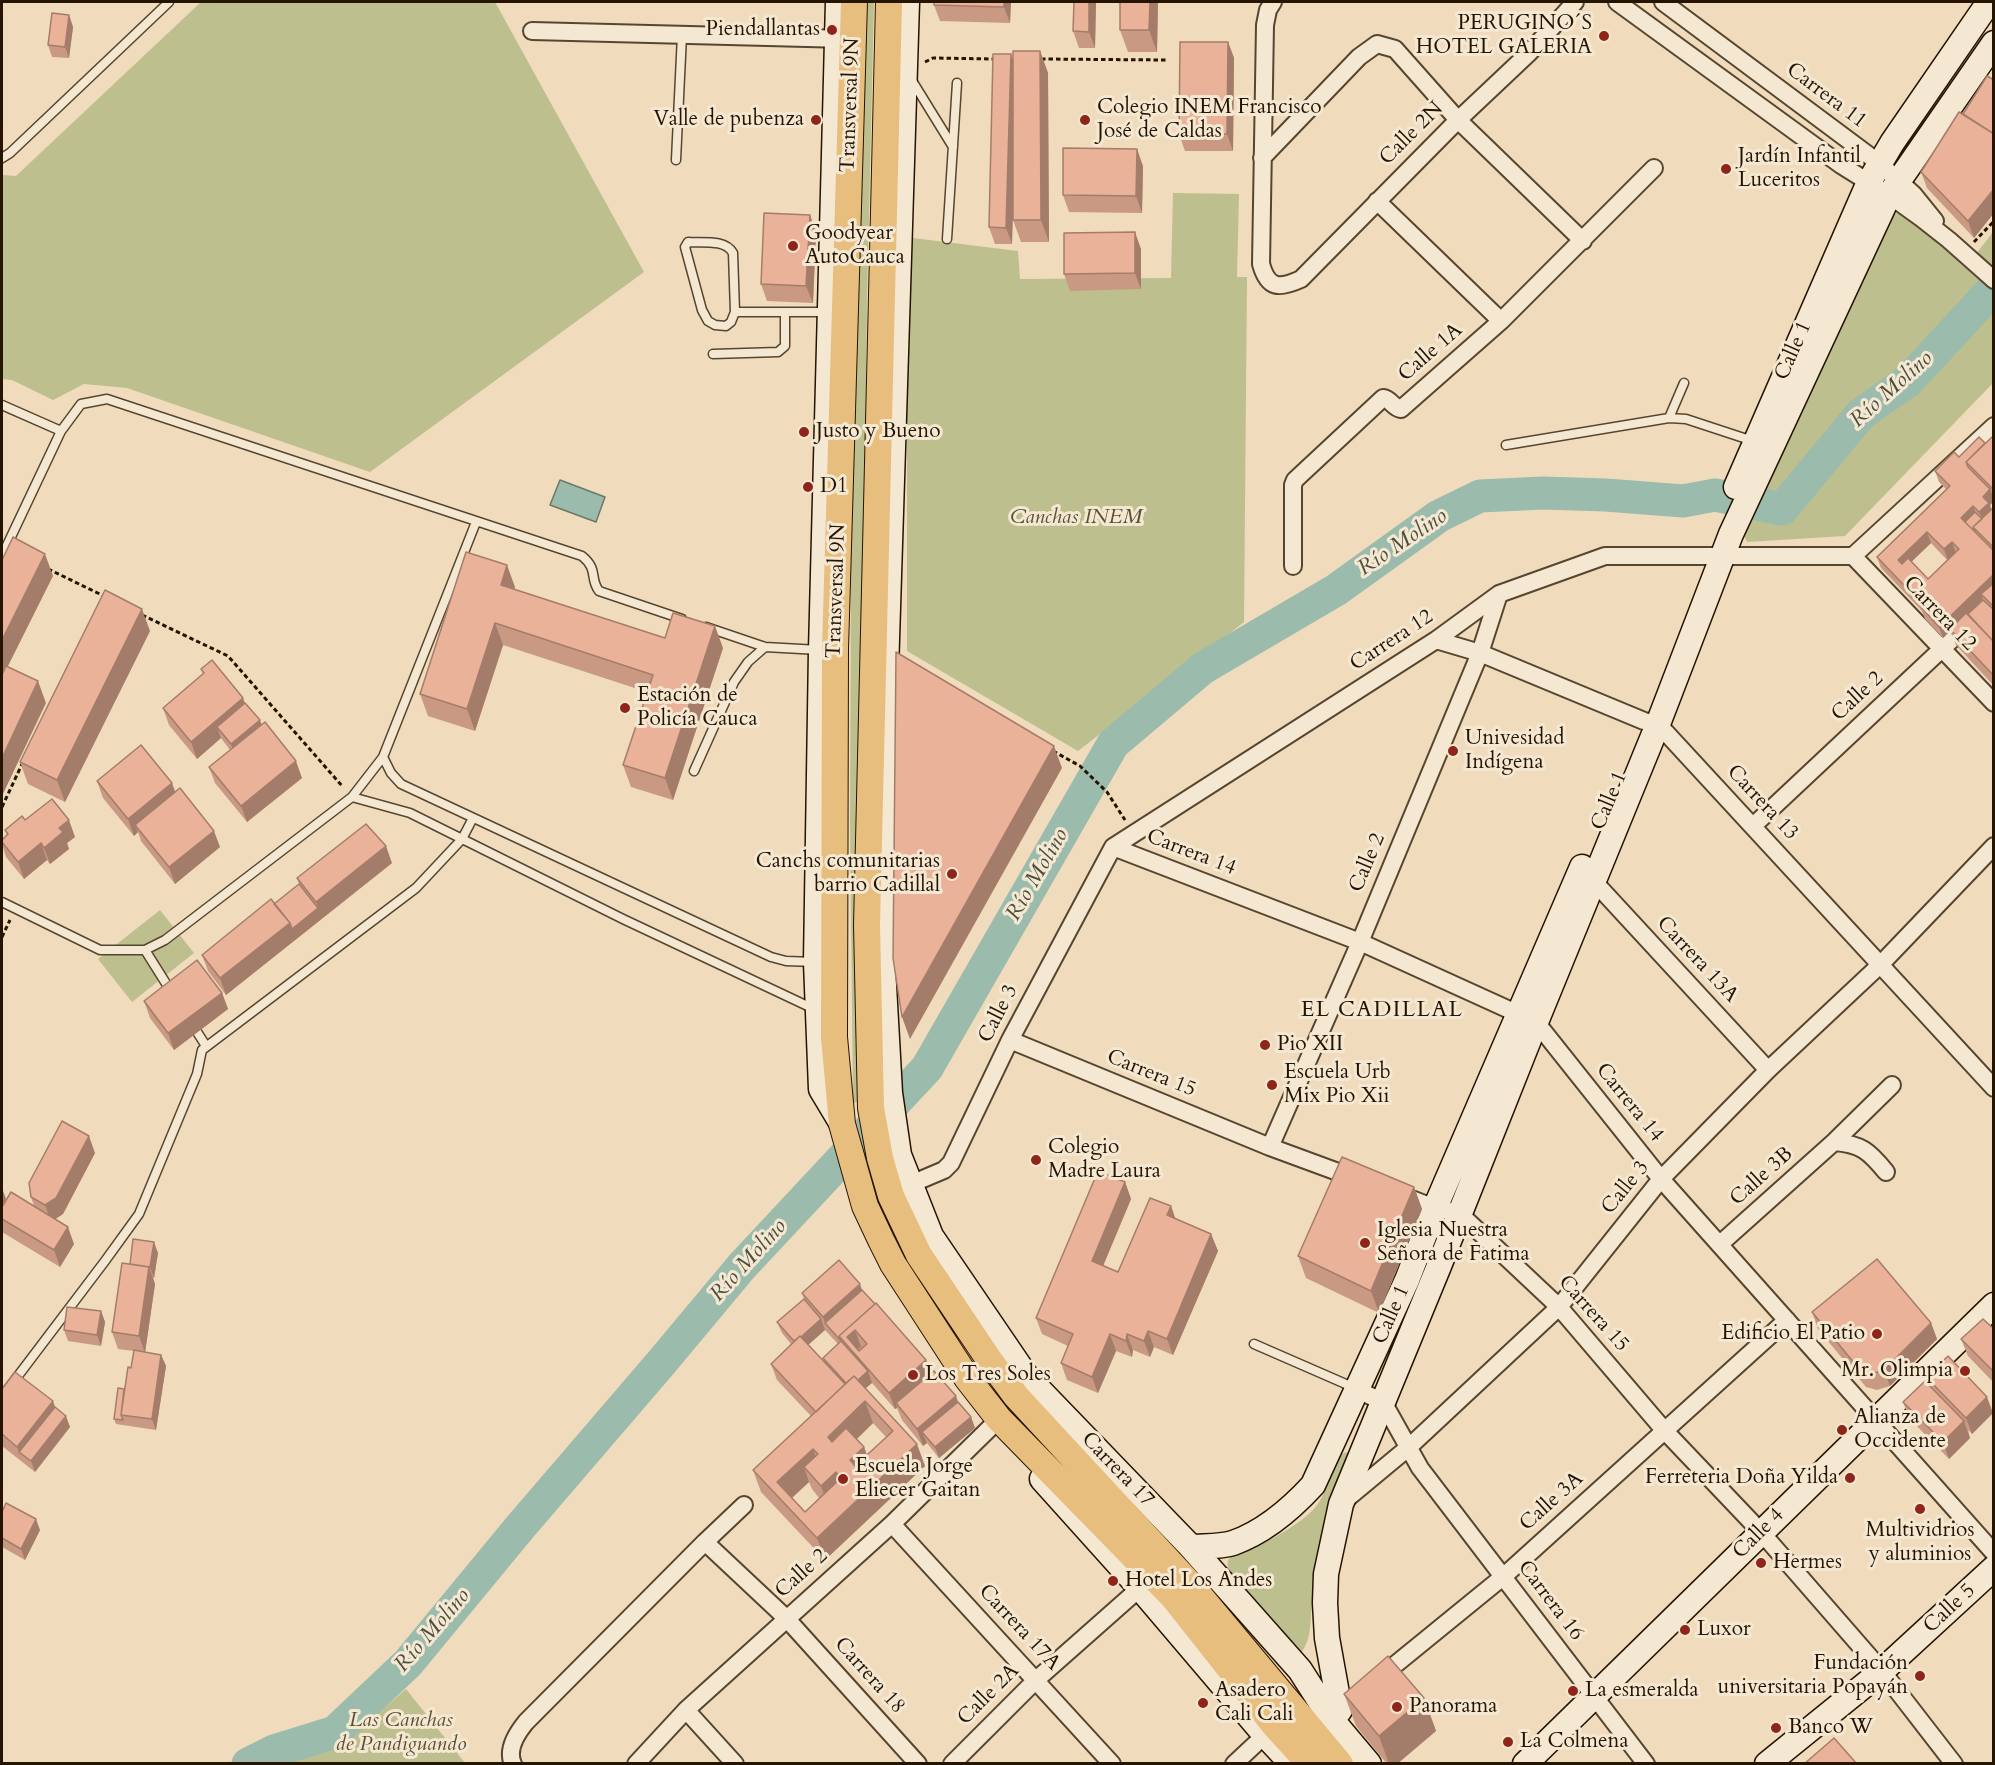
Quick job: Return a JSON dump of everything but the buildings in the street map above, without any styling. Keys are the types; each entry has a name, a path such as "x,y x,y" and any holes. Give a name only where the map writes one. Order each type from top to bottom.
{"main road":[{"path":"838,2 844,39 829,312 828,649 816,962 821,1089 842,1124"},
{"name":"Transversal 9N","path":"854,2 844,39 828,649 834,1037 842,1124 865,1206 893,1264 967,1378 999,1419"},
{"name":"Transversal 9N","path":"889,2 867,925 880,1101 889,1157"},
{"name":"Transversal 9N","path":"880,1101 882,798 907,2"},
{"name":"Calle 1","path":"1191,1547 1232,1544 1265,1526 1294,1506 1314,1485 1407,1280 1435,1208 1527,1018 1651,722 1725,532 1874,173 1983,4"},
{"name":"Calle 1","path":"1758,456 1894,187 1994,43"},
{"path":"870,830 882,798"},
{"name":"Calle 1","path":"1349,1703 1327,1638 1325,1603 1326,1574 1341,1504 1459,1213 1527,1018"},
{"name":"Carrera 17","path":"889,1157 911,1184 931,1236 1027,1377 1191,1547 1300,1670 1349,1703 1369,1764"},
{"name":"Carrera 17","path":"889,1157 891,1196 919,1255 1016,1396 1190,1584 1340,1764"},
{"name":"Calle 4","path":"1525,1764 1994,1305"},
{"path":"999,1419 1001,1434 1140,1588 1292,1764"},
{"path":"999,1419 1173,1597 1275,1726 1311,1764"},
{"name":"Calle 5","path":"1767,1764 1882,1671 1994,1568"}],"street":[{"path":"1262,158 1265,25 1272,2"},
{"name":"Calle 2N","path":"1262,158 1261,264 1265,277 1274,285 1286,286 1301,279 1458,120 1529,53 1575,2"},
{"path":"1617,2 1841,165 1874,173"},
{"name":"Carrera 11","path":"1663,2 1894,187 1994,280"},
{"path":"532,31 844,39"},
{"path":"1262,158 1359,57 1377,44 1395,50 1458,120 1583,241"},
{"name":"Calle 1A","path":"1293,566 1294,480 1383,398 1401,409 1501,321 1654,168"},
{"path":"1377,201 1501,321"},
{"path":"1715,557 1853,556 1994,426"},
{"name":"Carrera 12","path":"1113,847 1436,640 1499,594 1605,556 1715,557"},
{"name":"Carrera 12","path":"1853,556 1994,703"},
{"name":"Calle 2","path":"1270,1147 1360,942 1480,653 1499,594"},
{"name":"Calle 2","path":"1753,826 1994,600"},
{"name":"Carrera 13","path":"1436,640 1480,653 1651,722 1753,826 1994,1088"},
{"name":"Calle 3","path":"1341,1504 1409,1447 1559,1307 1661,1179 1768,1070 1880,965 1994,846"},
{"name":"Carrera 14","path":"1113,847 1360,942 1527,1018 1661,1179 1994,1553"},
{"name":"Calle 3","path":"911,1184 944,1170 951,1163 1010,1040 1113,847"},
{"name":"Carrera 13A","path":"1587,875 1768,1070"},
{"name":"Carrera 15","path":"1010,1040 1270,1147 1369,1184"},
{"name":"Calle 3B","path":"1720,1244 1834,1142 1892,1085"},
{"path":"1834,1142 1853,1144 1877,1161 1886,1172"},
{"path":"1391,1192 1435,1208 1459,1213"},
{"name":"Carrera 15","path":"1459,1213 1559,1307 1664,1430 1761,1532 1882,1671 1954,1764"},
{"name":"Calle 3A","path":"1349,1703 1503,1576 1787,1320"},
{"path":"1358,1390 1383,1402"},
{"name":"Carrera 16","path":"1383,1402 1420,1468 1646,1764"},
{"name":"Calle 2","path":"636,1764 686,1710 891,1524 999,1419"},
{"path":"513,1764 510,1759 511,1748 516,1735 526,1722 744,1505"},
{"name":"Carrera 17A","path":"891,1524 1112,1764"},
{"name":"Carrera 18","path":"705,1542 786,1618 918,1764"},
{"name":"Calle 2A","path":"951,1764 1036,1680 1140,1588"},
{"path":"686,1710 735,1764"},
{"path":"1234,1764 1265,1735"}],"lane":[{"path":"2,158 10,153 169,2"},
{"path":"676,160 682,35"},
{"path":"906,71 953,148"},
{"path":"947,239 957,83"},
{"path":"688,242 724,244 730,248 733,254 735,312 731,322 726,326 715,325 708,321 702,310 685,248 688,242"},
{"path":"735,312 829,312"},
{"path":"713,354 782,350 785,346 785,312"},
{"path":"1669,418 1684,383"},
{"path":"2,556 61,431 81,404 107,399 582,556 593,569 595,586 599,591 688,621"},
{"path":"2,405 61,431"},
{"path":"1506,445 1669,418 1686,419 1758,456"},
{"path":"2,902 100,950 145,950 165,940 352,797 383,757 476,522"},
{"path":"699,625 765,648 828,649"},
{"path":"694,771 734,682 748,663 765,648"},
{"path":"383,757 391,773 401,784 771,957 786,961 816,962"},
{"path":"352,797 410,813 623,919 819,1011"},
{"path":"2,1396 139,1214 197,1074 200,1054 206,1046 416,888 462,839 473,818"},
{"path":"145,950 180,1006"},
{"path":"187,1016 206,1046"},
{"path":"1254,1344 1358,1390"}],"path":[{"path":"906,71 933,58 1004,59"},
{"path":"1039,59 1168,60"},
{"path":"1966,255 1994,221"},
{"path":"45,567 104,596"},
{"path":"135,611 228,656 352,797"},
{"path":"1049,748 1080,766 1107,792 1134,833"},
{"path":"2,807 26,755"},
{"path":"2,937 15,909"}],"green space":[{"path":"201,2 495,2 644,272 370,472 127,388 84,384 53,400 12,380 2,379 2,175 16,176"},
{"path":"862,2 874,2 864,551 863,1101 853,1103 850,825 851,550"},
{"name":"Canchas INEM","path":"1173,193 1239,194 1237,277 1247,277 1244,622 1078,751 907,651 907,296 913,238 1018,251 1020,279 1171,278"},
{"path":"1898,213 1908,216 1993,293 1993,383 1845,536 1747,542 1743,533 1883,217"},
{"path":"1993,232 1993,269 1976,254"},
{"path":"160,910 194,953 132,1002 98,959"},
{"path":"1349,1452 1317,1577 1308,1640 1301,1653 1298,1653 1227,1572 1228,1560 1238,1553 1279,1535 1313,1510 1322,1498 1341,1456"},
{"name":"Las Canchas de Pandiguando","path":"406,1689 465,1763 283,1763 343,1744"}],"shaded area":[{"path":"560,480 605,497 596,522 550,505"}],"waterway":[{"name":"Río Molino","path":"248,1764 274,1751 335,1732 408,1663 742,1266 927,1068 1113,744 1203,668 1336,590 1439,516 1480,496 1543,493 1683,501 1715,495 1782,509 1861,414 1908,381 1994,288"}],"place":[{"name":"Piendallantas","path":"832,30"},
{"name":"PERUGINO´S HOTEL GALERIA","path":"1604,36"},
{"name":"Valle de pubenza","path":"816,120"},
{"name":"Colegio INEM Francisco José de Caldas","path":"1085,120"},
{"name":"Jardín Infantil Luceritos","path":"1726,169"},
{"name":"Goodyear AutoCauca","path":"793,246"},
{"name":"Justo y Bueno","path":"804,432"},
{"name":"D1","path":"808,487"},
{"name":"Estación de Policía Cauca","path":"625,708"},
{"name":"Univesidad Indígena","path":"1453,751"},
{"name":"Canchs comunitarias barrio Cadillal","path":"952,874"},
{"name":"Pio XII","path":"1265,1045"},
{"name":"Escuela Urb Mix Pio Xii","path":"1272,1085"},
{"name":"Colegio Madre Laura","path":"1036,1160"},
{"name":"Iglesia Nuestra Señora de Fatima","path":"1365,1243"},
{"name":"Edificio El Patio","path":"1877,1334"},
{"name":"Mr. Olimpia","path":"1965,1371"},
{"name":"Los Tres Soles","path":"913,1375"},
{"name":"Alianza de Occidente","path":"1842,1430"},
{"name":"Ferreteria Doña Yilda","path":"1850,1478"},
{"name":"Escuela Jorge Eliecer Gaitan","path":"843,1479"},
{"name":"Multividrios y aluminios","path":"1920,1509"},
{"name":"Hermes","path":"1761,1563"},
{"name":"Hotel Los Andes","path":"1113,1581"},
{"name":"Luxor","path":"1685,1630"},
{"name":"Fundación universitaria Popayán","path":"1920,1676"},
{"name":"La esmeralda","path":"1573,1691"},
{"name":"Asadero Cali Cali","path":"1203,1703"},
{"name":"Panorama","path":"1397,1707"},
{"name":"Banco W","path":"1776,1728"},
{"name":"La Colmena","path":"1508,1742"}],"district":[{"name":"EL CADILLAL","path":"1382,1011"}]}
